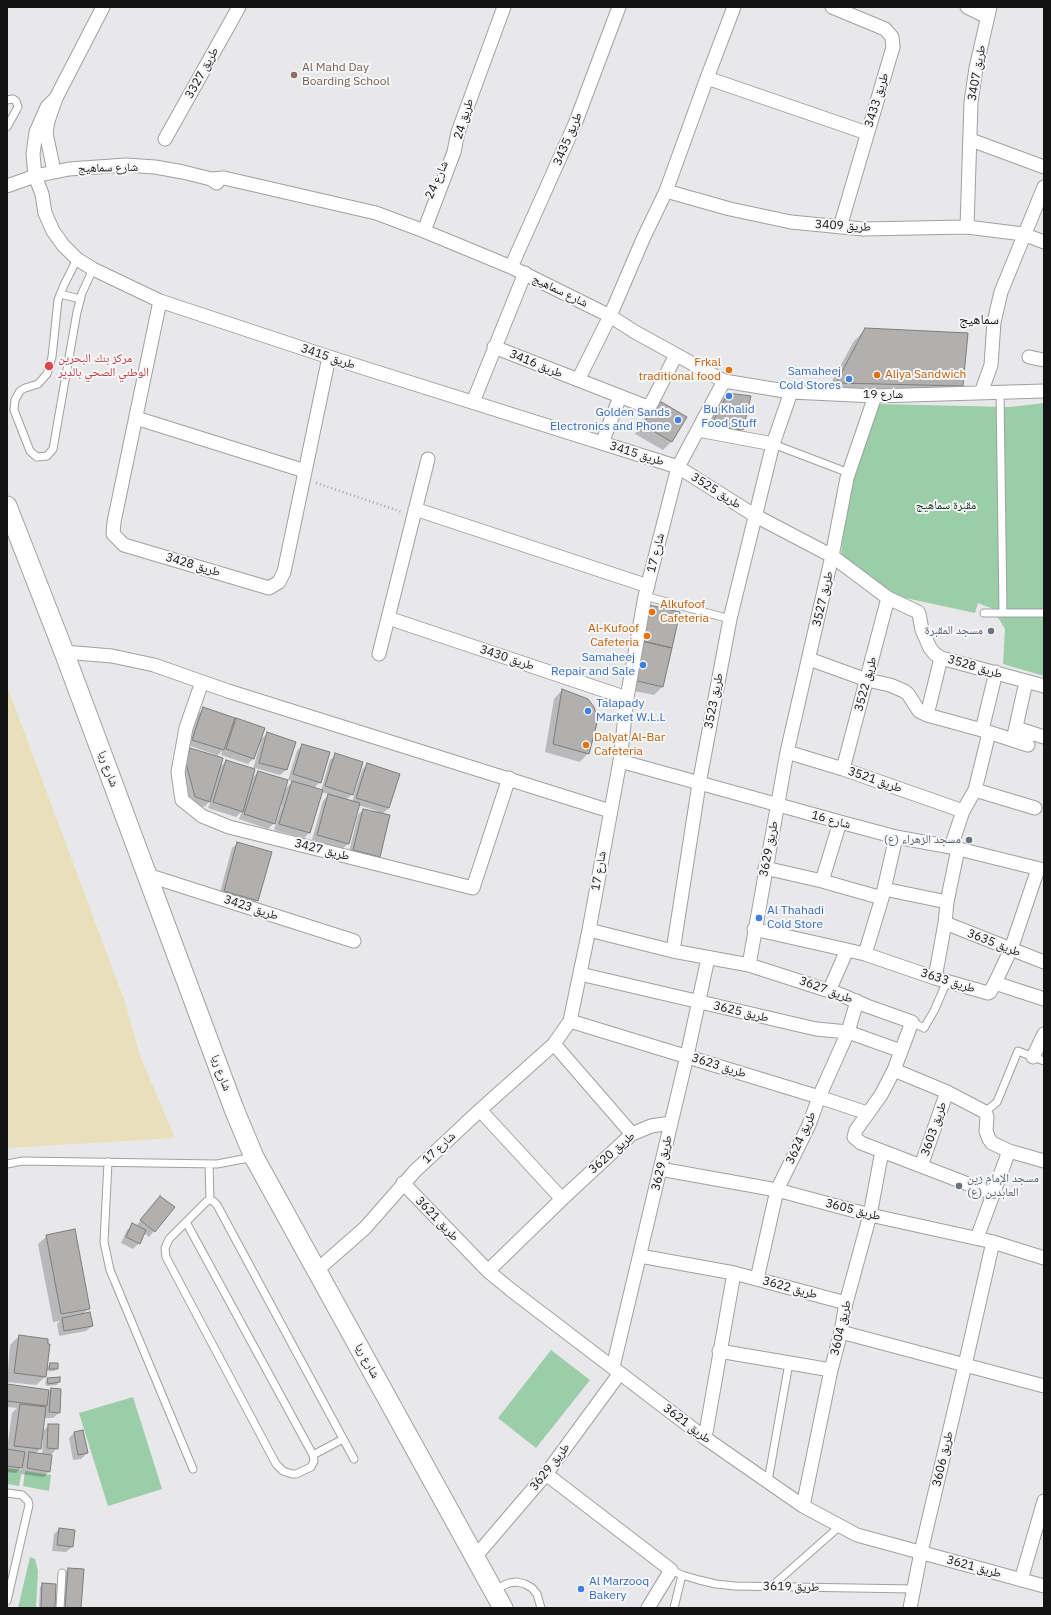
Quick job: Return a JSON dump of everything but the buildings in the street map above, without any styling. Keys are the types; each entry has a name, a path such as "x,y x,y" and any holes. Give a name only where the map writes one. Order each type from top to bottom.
{"main road":[{"name":"شارع ريا","path":"7,506 64,652 236,1115 254,1157 503,1608"}],"street":[{"path":"54,171 46,133 48,121 56,98 103,7"},
{"name":"طريق 3327","path":"165,139 239,7"},
{"name":"طريق 24","path":"458,132 504,7"},
{"name":"طريق 3435","path":"511,267 572,131 619,7"},
{"path":"610,316 643,239 666,191 706,78 734,7"},
{"name":"طريق 3433","path":"832,7 885,29 892,37 893,47 840,228"},
{"path":"967,7 989,12"},
{"name":"طريق 3407","path":"967,227 973,82 989,12"},
{"path":"706,78 867,133"},
{"path":"35,176 33,154 36,132 47,107 56,98"},
{"name":"شارع 24","path":"419,229 458,132"},
{"path":"971,140 1044,166"},
{"name":"شارع سماهيج","path":"7,186 54,171 97,166 126,165 176,170 211,178 231,180 376,213 419,229 525,273 610,316 724,381"},
{"name":"طريق 3415","path":"35,176 42,194 45,213 53,231 63,245 77,259 93,269 160,301 329,357 678,467"},
{"path":"981,393 991,365 996,308 1023,234 1044,187"},
{"name":"طريق 3409","path":"666,191 761,216 791,222 840,228 967,227 1023,234 1044,242"},
{"name":"طريق 3416","path":"473,402 525,273"},
{"name":"طريق 3428","path":"160,301 114,522 113,534 124,545 269,588 279,582 284,572 329,357"},
{"name":"طريق 3416","path":"578,380 610,316"},
{"name":"طريق 3416","path":"494,347 645,406 651,404 676,355"},
{"path":"1029,357 1044,360"},
{"name":"شارع 19","path":"724,381 791,392 875,396 1044,391"},
{"name":"شارع 17","path":"316,1271 365,1228 403,1183 480,1110 554,1044 570,1021 589,930 620,761 627,698 647,591 678,467 724,381"},
{"name":"طريق 3525","path":"754,515 773,444 791,392"},
{"name":"طريق 3527","path":"778,805 787,752 832,556 848,473 875,396"},
{"path":"602,443 620,397"},
{"path":"136,418 304,475"},
{"path":"698,430 773,444"},
{"path":"379,654 428,459"},
{"name":"طريق 3525","path":"678,467 754,515 832,556"},
{"path":"415,512 647,591"},
{"name":"طريق 3523","path":"699,784 730,618 754,515"},
{"name":"طريق 3528","path":"832,556 888,598 918,612 922,630 930,648 941,658 1044,686"},
{"name":"طريق 3522","path":"843,769 888,598"},
{"name":"طريق 3430","path":"388,618 627,698"},
{"path":"64,652 112,656 154,666 610,811"},
{"path":"927,715 941,658"},
{"path":"809,659 867,680 890,685 904,691 908,694 919,711 927,715 986,732 1044,737"},
{"path":"941,979 947,902 955,848 963,811 975,790 996,672"},
{"name":"طريق 3427","path":"202,682 186,728 178,772 182,800 202,816 229,827 474,888 509,778"},
{"path":"1015,734 1026,682"},
{"path":"1015,734 1028,745"},
{"name":"طريق 3521","path":"787,752 843,769 963,811"},
{"name":"شارع 16","path":"620,761 699,784 896,837 955,848 1041,869"},
{"path":"673,951 699,784"},
{"path":"975,790 1040,810"},
{"name":"طريق 3629","path":"748,965 778,805"},
{"path":"822,881 840,822"},
{"path":"865,954 883,893 896,837"},
{"path":"765,868 883,893 947,902"},
{"path":"1041,869 1011,949 995,983 1044,999"},
{"name":"طريق 3423","path":"147,875 354,941"},
{"name":"طريق 3635","path":"945,923 1044,962"},
{"name":"طريق 3633","path":"754,929 865,954 988,993 995,983"},
{"name":"طريق 3627","path":"589,930 673,951 748,965 799,980 912,1022"},
{"path":"829,991 847,950"},
{"name":"طريق 3629","path":"475,1557 546,1474 617,1370 640,1256 687,1056 708,958"},
{"name":"طريق 3625","path":"580,974 816,1029 848,1032 901,1051"},
{"name":"طريق 3624","path":"757,1279 777,1190 809,1125 819,1097 848,1032 857,1001"},
{"name":"طريق 3623","path":"570,1021 867,1113"},
{"path":"867,1113 881,1094 894,1070 912,1022"},
{"path":"1038,1059 1044,1034"},
{"path":"554,1044 632,1134"},
{"name":"طريق 3603","path":"894,1070 947,1092 985,1112"},
{"name":"طريق 3603","path":"922,1166 947,1092"},
{"path":"480,1110 562,1199"},
{"path":"985,1112 987,1117 986,1131 992,1143 1009,1151 1044,1161"},
{"name":"طريق 3603","path":"867,1113 856,1130 854,1137 861,1143 994,1194"},
{"name":"طريق 3620","path":"488,1271 632,1134 651,1126 671,1124"},
{"path":"977,1238 1009,1151"},
{"name":"طريق 3604","path":"803,1506 831,1370 841,1332 846,1303 870,1215 882,1152"},
{"name":"طريق 3605","path":"660,1170 777,1190 870,1215 993,1242 1044,1258"},
{"name":"طريق 3621","path":"403,1183 488,1271 511,1290 705,1438 803,1506 857,1535 1044,1586"},
{"name":"طريق 3606","path":"910,1608 921,1552 966,1365 993,1242"},
{"name":"طريق 3622","path":"640,1256 734,1273 846,1303"},
{"path":"705,1438 719,1351 734,1273"},
{"path":"841,1332 1044,1386"},
{"path":"719,1351 831,1370"},
{"name":"طريق 3619","path":"546,1474 677,1572"},
{"path":"1022,1580 1044,1502"},
{"path":"648,1608 677,1572"}],"lane":[{"path":"7,100 13,99 16,101 18,107 7,127"},
{"path":"77,259 60,294 52,357 47,374 38,384 24,388 20,391 15,400 14,410 30,451 37,457 47,456 53,449 80,299 93,269"},
{"path":"60,294 80,299"},
{"path":"1000,392 1002,613"},
{"path":"773,444 848,473"},
{"path":"647,591 730,618"},
{"path":"984,613 1044,613"},
{"name":"طريق 3627","path":"912,1022 924,1028 934,1011 941,979"},
{"path":"985,1112 997,1102 1018,1051 1038,1059"},
{"path":"7,1164 23,1161 209,1164 237,1161 254,1157"},
{"path":"108,1162 104,1235 106,1256 110,1270 193,1468"},
{"path":"209,1164 210,1200"},
{"path":"186,1222 313,1455 313,1464 296,1474 283,1471 276,1464 166,1257 166,1243 186,1222 207,1201 210,1200"},
{"path":"210,1200 217,1205 354,1459"},
{"path":"768,1481 790,1363"},
{"path":"313,1455 343,1439"},
{"path":"7,1493 22,1495 28,1501 29,1505 7,1600"},
{"path":"772,1586 840,1526"},
{"path":"60,1608 62,1572"},
{"path":"674,1608 677,1572"},
{"name":"طريق 3619","path":"677,1572 716,1584 913,1588"},
{"path":"492,1590 509,1583 517,1582 525,1584 538,1594 541,1608"}],"path":[{"path":"304,475 415,512"}],"green space":[{"name":"مقبرة سماهيج","path":"1044,403 1044,676 1003,664 1005,629 993,609 978,603 975,613 901,597 840,567 845,511 857,449 875,404 1010,407"},
{"path":"551,1350 590,1380 536,1448 498,1418"},
{"path":"133,1397 162,1489 108,1506 79,1413"},
{"path":"7,1468 22,1470 19,1486 7,1484"},
{"path":"25,1471 51,1475 49,1491 23,1486"},
{"path":"30,1557 35,1559 38,1571 36,1608 18,1608"}],"sand":[{"path":"7,686 125,1002 140,1056 175,1138 7,1148"}],"place":[{"name":"Al Mahd Day Boarding School","path":"294,75"},
{"name":"مركز بنك البحرين الوطني الصحي بالدير","path":"49,366"},
{"name":"Frkal traditional food","path":"729,370"},
{"name":"Aliya Sandwich","path":"877,375"},
{"name":"Samaheej Cold Stores","path":"849,379"},
{"name":"Bu Khalid Food Stuff","path":"729,396"},
{"name":"Golden Sands Electronics and Phone","path":"678,420"},
{"name":"Alkufoof Cafeteria","path":"652,612"},
{"name":"مسجد المقبرة","path":"991,631"},
{"name":"Al-Kufoof Cafeteria","path":"647,636"},
{"name":"Samaheej Repair and Sale","path":"643,665"},
{"name":"Talapady Market W.L.L","path":"588,711"},
{"name":"Dalyat Al-Bar Cafeteria","path":"586,745"},
{"name":"مسجد الزهراء (ع)","path":"969,840"},
{"name":"Al Thahadi Cold Store","path":"759,918"},
{"name":"مسجد الإمام زين العابدين (ع)","path":"959,1186"},
{"name":"Al Marzooq Bakery","path":"581,1589"}],"district":[{"name":"سماهيج","path":"979,320"}]}
